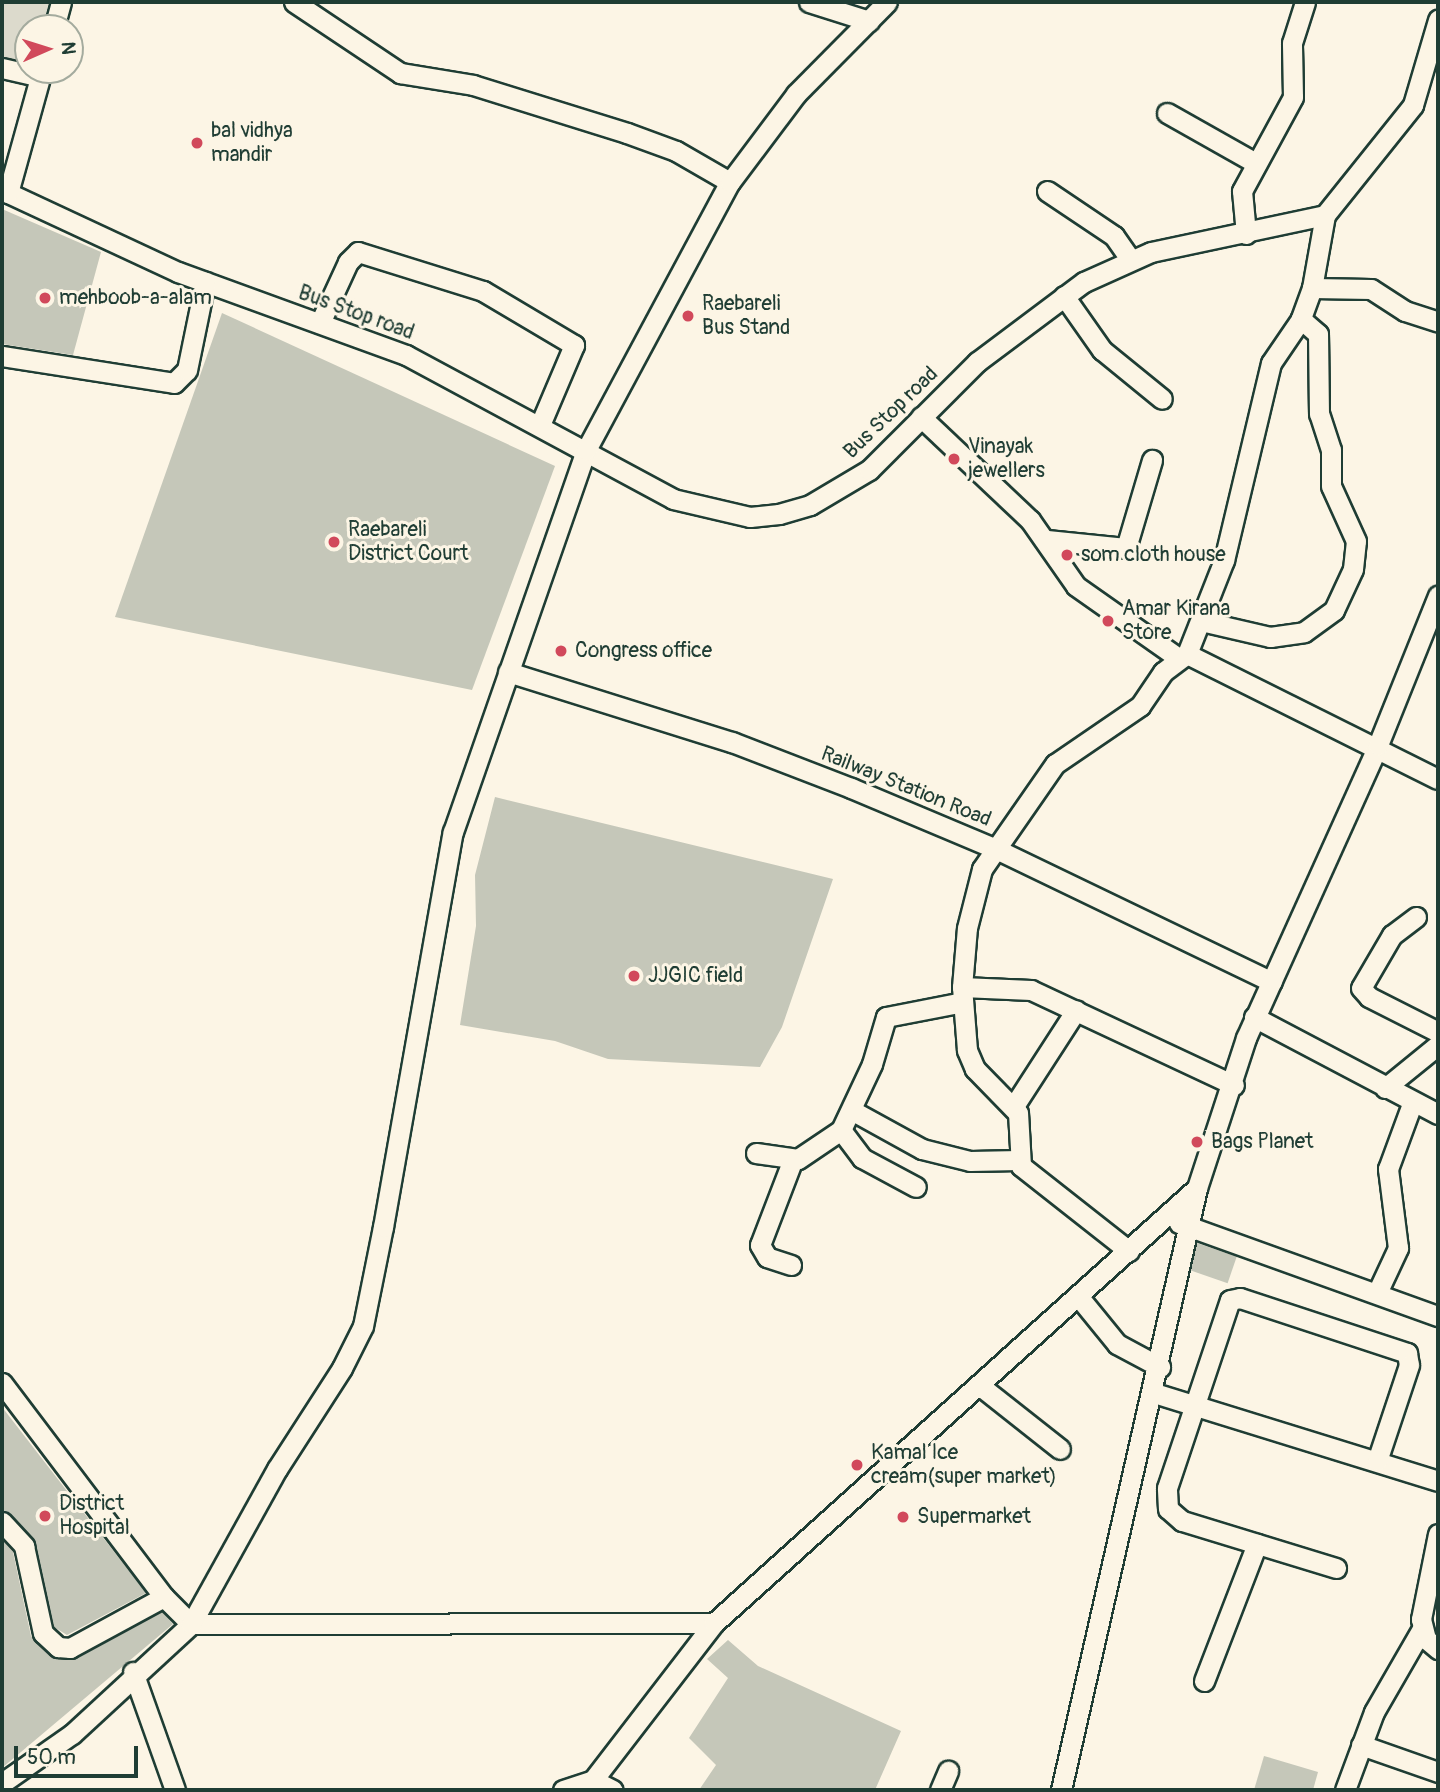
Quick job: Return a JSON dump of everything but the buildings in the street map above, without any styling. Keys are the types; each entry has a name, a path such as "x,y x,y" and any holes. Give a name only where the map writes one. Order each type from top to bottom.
{"street":[{"path":"294,2 400,73 472,85 627,133 676,151 730,183"},
{"path":"809,2 869,21"},
{"path":"2,1783 72,1734 133,1672 191,1624 363,1326 439,885 468,780 586,450 730,183 796,94 887,2"},
{"path":"1245,234 1242,191 1254,162 1293,97 1292,43 1305,2"},
{"path":"1129,1251 1026,1172 1019,1160 1021,1125 1014,1106 975,1069 967,1050 963,995 974,895 996,849 1055,764 1140,706 1182,655 1201,621 1224,560 1271,363 1301,318 1312,288 1325,215 1413,105 1438,20"},
{"path":"5,191 38,84"},
{"path":"1167,113 1254,162"},
{"name":"Bus Stop road","path":"5,191 205,282 407,355 673,499 750,517 779,514 810,505 869,470 977,362 1065,296 1130,259 1325,215"},
{"path":"1047,191 1114,236 1130,259"},
{"path":"320,323 348,262 358,252 483,291 565,334 574,345 540,425"},
{"path":"2,356 174,383 187,370 205,282"},
{"path":"1312,288 1371,289 1405,311 1438,322"},
{"path":"1065,296 1101,350 1163,399"},
{"path":"1201,621 1270,637 1304,632 1334,610 1353,569 1356,541 1331,486 1331,450 1318,414 1318,334 1301,318"},
{"path":"921,418 1046,540 1076,586 1182,655 1378,745 1438,779"},
{"path":"1046,540 1126,548 1152,460"},
{"path":"1061,1790 1160,1367 1197,1188 1234,1084 1254,1017 1378,745 1438,596"},
{"name":"Railway Station Road","path":"508,672 732,742 996,849 1272,982"},
{"path":"1416,917 1392,935 1361,988 1368,997 1438,1032"},
{"path":"755,1153 793,1159 807,1155 841,1130 853,1111 886,1017 963,995 1013,986 1076,1010 1234,1084"},
{"path":"1014,1106 1076,1010"},
{"path":"1254,1017 1438,1114"},
{"path":"1385,1087 1438,1045"},
{"path":"1377,1293 1398,1248 1388,1169 1413,1101"},
{"path":"853,1111 922,1149 970,1161 1019,1160"},
{"path":"841,1130 862,1158 916,1187"},
{"path":"791,1265 767,1256 760,1244 793,1159"},
{"path":"563,1790 593,1780 714,1623 1197,1188"},
{"path":"1164,1219 1438,1316"},
{"path":"1078,1297 1117,1344 1160,1367"},
{"path":"1336,1568 1182,1521 1168,1509 1167,1488 1230,1300 1394,1346 1407,1353 1409,1365 1377,1461"},
{"path":"2,1384 164,1597 191,1624 714,1623"},
{"path":"979,1385 1060,1449"},
{"path":"1154,1393 1197,1402 1438,1481"},
{"path":"2,1522 24,1546 43,1633 58,1647 70,1648 164,1597"},
{"path":"1345,1790 1361,1745 1422,1629 1438,1534"},
{"path":"1204,1681 1257,1544"},
{"path":"1422,1629 1438,1648"},
{"path":"133,1672 175,1790"},
{"path":"1361,1745 1438,1772"},
{"path":"940,1790 948,1771"},
{"path":"593,1780 613,1790"}],"shaded area":[{"path":"2,2 49,2 46,14 14,14 14,61 2,58"}],"place":[{"name":"bal vidhya mandir","path":"197,143"},
{"name":"mehboob-a-alam","path":"45,298"},
{"name":"Raebareli Bus Stand","path":"688,316"},
{"name":"Vinayak jewellers","path":"954,459"},
{"name":"Raebareli District Court","path":"334,542"},
{"name":"som cloth house","path":"1067,555"},
{"name":"Amar Kirana Store","path":"1108,621"},
{"name":"Congress office","path":"561,651"},
{"name":"JJGIC field","path":"634,976"},
{"name":"Bags Planet","path":"1197,1142"},
{"name":"Kamal Ice cream(super market)","path":"857,1465"},
{"name":"District Hospital","path":"45,1516"},
{"name":"Supermarket","path":"903,1517"}]}
